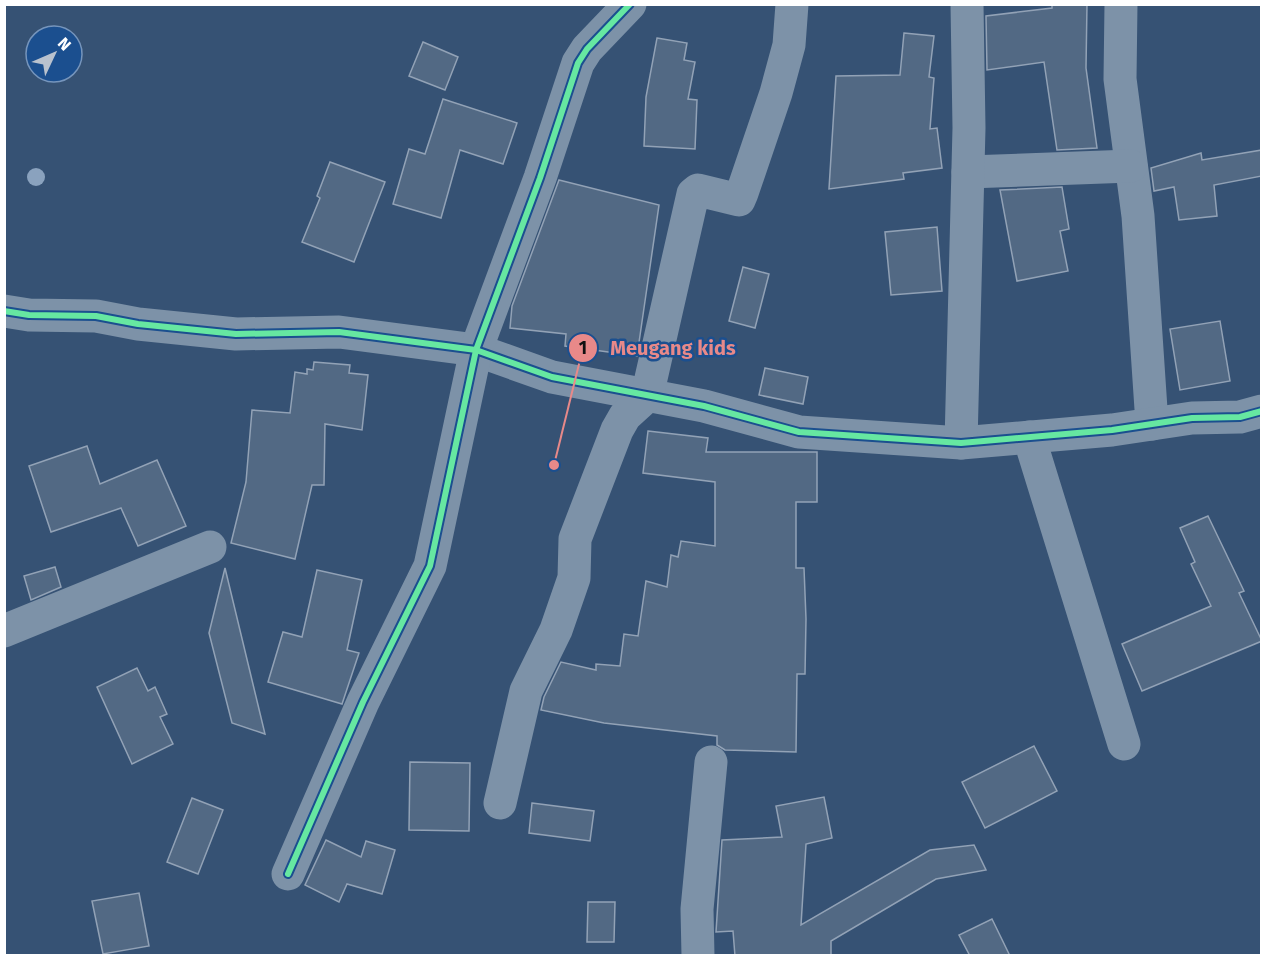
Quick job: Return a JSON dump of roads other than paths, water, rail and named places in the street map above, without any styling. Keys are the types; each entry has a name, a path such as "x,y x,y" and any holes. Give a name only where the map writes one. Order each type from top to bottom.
{"street":[{"path":"288,873 363,702 430,566 476,350 540,178 578,63 630,4"},
{"path":"500,803 526,691 556,630 574,578 575,539 617,430 625,416 647,396 693,194 698,190 739,200 776,93 789,45 792,4"},
{"path":"961,443 968,172 967,4"},
{"path":"1121,4 1120,79 1138,216 1152,424"},
{"path":"968,172 1131,166"},
{"path":"4,311 29,315 96,315 138,324 236,334 339,332 476,350 552,377 704,406 799,432 961,443 1192,418 1240,417 1262,411"},
{"path":"1029,437 1124,744"},
{"path":"4,631 210,547"},
{"path":"698,956 697,909 711,762"}],"place":[{"name":"Meugang kids","path":"554,465"}]}
